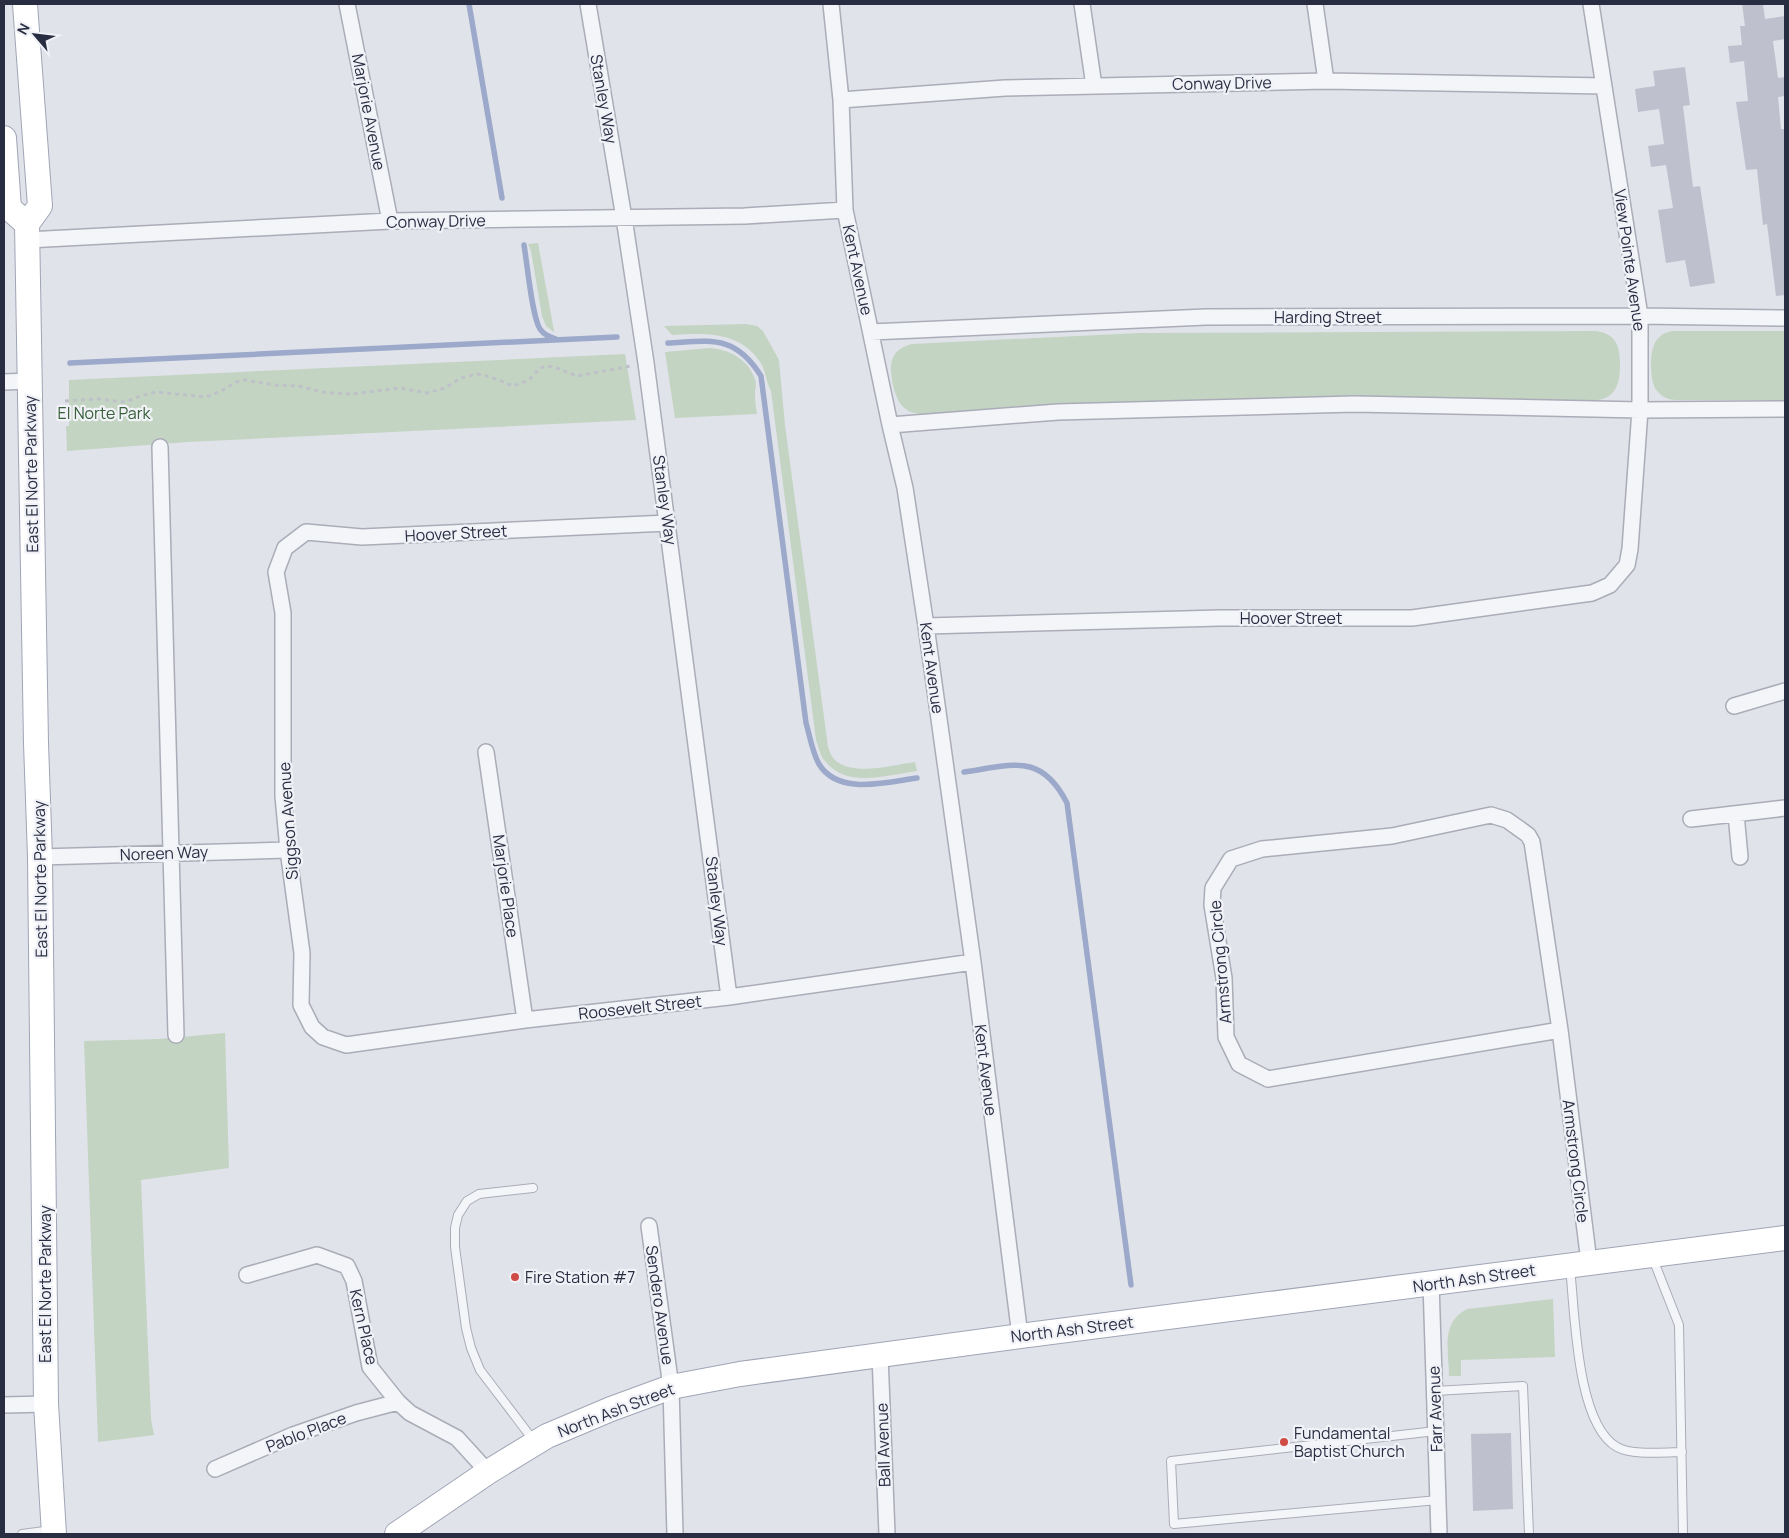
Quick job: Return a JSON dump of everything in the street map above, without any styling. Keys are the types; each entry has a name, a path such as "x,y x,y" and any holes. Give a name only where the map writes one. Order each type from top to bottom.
{"main road":[{"path":"4,138 9,208 27,232 40,206 25,4"},
{"name":"East El Norte Parkway","path":"27,232 40,857 46,1404 54,1532"},
{"name":"North Ash Street","path":"397,1534 488,1472 547,1436 610,1409 671,1387 740,1374 1020,1336 1785,1238"}],"street":[{"name":"Marjorie Avenue","path":"347,4 390,221"},
{"name":"Stanley Way","path":"588,4 646,363 729,997"},
{"name":"Kent Avenue","path":"831,4 841,100 845,210 905,488 973,962 1020,1336"},
{"path":"1082,4 1094,86"},
{"path":"1315,4 1326,81"},
{"name":"View Pointe Avenue","path":"1591,4 1640,316 1640,410 1630,549"},
{"name":"Conway Drive","path":"841,100 1005,88 1326,81 1604,86"},
{"name":"Conway Drive","path":"27,232 390,221 745,216 845,210"},
{"name":"Harding Street","path":"871,332 1206,317 1640,316 1785,318"},
{"path":"4,382 29,381"},
{"path":"890,424 1058,412 1354,404 1640,410 1785,409"},
{"path":"160,447 176,1035"},
{"name":"Hoover Street","path":"278,582 276,572 285,548 306,532 362,537 668,523"},
{"name":"Hoover Street","path":"926,626 1220,618 1412,618 1592,593 1610,585 1627,565 1630,549"},
{"name":"Siggson Avenue","path":"278,582 283,613 283,796 288,850 302,953 301,1006 312,1027"},
{"path":"1734,706 1785,691"},
{"name":"Marjorie Place","path":"486,752 525,1020"},
{"path":"1691,819 1785,808"},
{"path":"1736,814 1740,857"},
{"name":"Armstrong Circle","path":"1560,1030 1268,1079 1239,1064 1226,1037 1224,978 1212,905 1213,888 1231,859 1262,849 1392,836 1491,815 1507,820 1528,835 1532,842 1560,1030 1580,1264"},
{"name":"Noreen Way","path":"40,857 288,850"},
{"name":"Roosevelt Street","path":"312,1027 323,1037 346,1045 525,1020 729,997 973,962"},
{"name":"Sendero Avenue","path":"649,1226 671,1387 675,1534"},
{"name":"Kern Place","path":"247,1275 318,1255 347,1266 354,1281 370,1367 398,1402 410,1413 457,1438 488,1472"},
{"name":"Farr Avenue","path":"1431,1283 1439,1534"},
{"name":"Ball Avenue","path":"880,1355 887,1534"},
{"name":"Pablo Place","path":"216,1469 293,1435 356,1413 398,1402"},
{"path":"4,1406 46,1404"}],"lane":[{"path":"533,1188 479,1194 467,1201 458,1215 455,1238 466,1328 471,1348 480,1370 536,1443"},
{"path":"1651,1255 1679,1325 1683,1534"},
{"path":"1580,1264 1579,1362 1585,1394 1593,1416 1604,1434 1617,1447 1631,1452 1682,1452"},
{"path":"1435,1391 1523,1386 1529,1534"},
{"path":"1436,1431 1171,1461 1174,1524 1438,1500"},
{"path":"22,1534 54,1532"}],"path":[{"path":"65,401 100,399 122,402 156,392 206,397 221,392 236,382 244,380 275,385 298,386 339,394 371,393 400,388 426,392 445,388 461,378 477,374 491,377 513,386 529,380 540,368 547,366 577,376 646,363"}],"green space":[{"path":"538,243 554,332 546,326 542,316 531,251 528,244"},
{"path":"746,324 757,326 763,331 779,360 785,425 828,747 835,760 847,767 866,769 915,762 917,771 881,777 856,778 834,770 823,759 821,754 816,740 771,391 764,369 752,352 732,339 709,334 672,335 664,326"},
{"path":"1596,331 1609,335 1616,342 1620,365 1618,383 1613,393 1597,400 1088,406 920,414 909,411 901,405 893,385 891,371 892,359 895,354 912,344 1139,333"},
{"path":"1672,331 1785,331 1785,400 1676,400 1664,397 1657,391 1653,382 1651,356 1654,345 1660,336"},
{"path":"709,348 724,350 737,356 748,366 756,381 757,414 675,418 665,352"},
{"name":"El Norte Park","path":"625,354 636,420 188,442 67,451 66,426 69,426 69,380"},
{"path":"225,1033 229,1168 141,1180 151,1419 154,1435 98,1442 84,1041 159,1039"},
{"path":"1553,1299 1555,1357 1461,1360 1461,1376 1449,1376 1449,1330 1458,1315 1467,1309"}],"building":[{"path":"1742,4 1763,4 1765,19 1785,16 1785,39 1773,41 1778,78 1785,77 1785,96 1778,97 1781,129 1785,129 1785,295 1776,296 1767,224 1763,225 1757,169 1746,170 1736,102 1748,101 1744,61 1730,63 1728,46 1742,45 1740,26 1745,26"},
{"path":"1685,67 1690,105 1683,106 1693,187 1700,186 1715,283 1690,287 1685,260 1666,263 1658,210 1673,208 1666,165 1651,167 1648,146 1664,144 1659,109 1638,112 1635,89 1655,86 1653,71"},
{"path":"1511,1433 1513,1509 1473,1511 1471,1434"}],"waterway":[{"path":"469,4 502,198"},
{"path":"524,245 537,323 543,333 556,339"},
{"path":"70,363 617,337"},
{"path":"668,343 697,341 721,343 742,353 761,376 806,723 819,764 827,774 851,784 878,784 917,778"},
{"path":"964,772 1011,765 1036,769 1047,776 1067,803 1131,1285"}],"place":[{"name":"Fire Station #7","path":"515,1277"},
{"name":"Fundamental Baptist Church","path":"1284,1442"}]}
